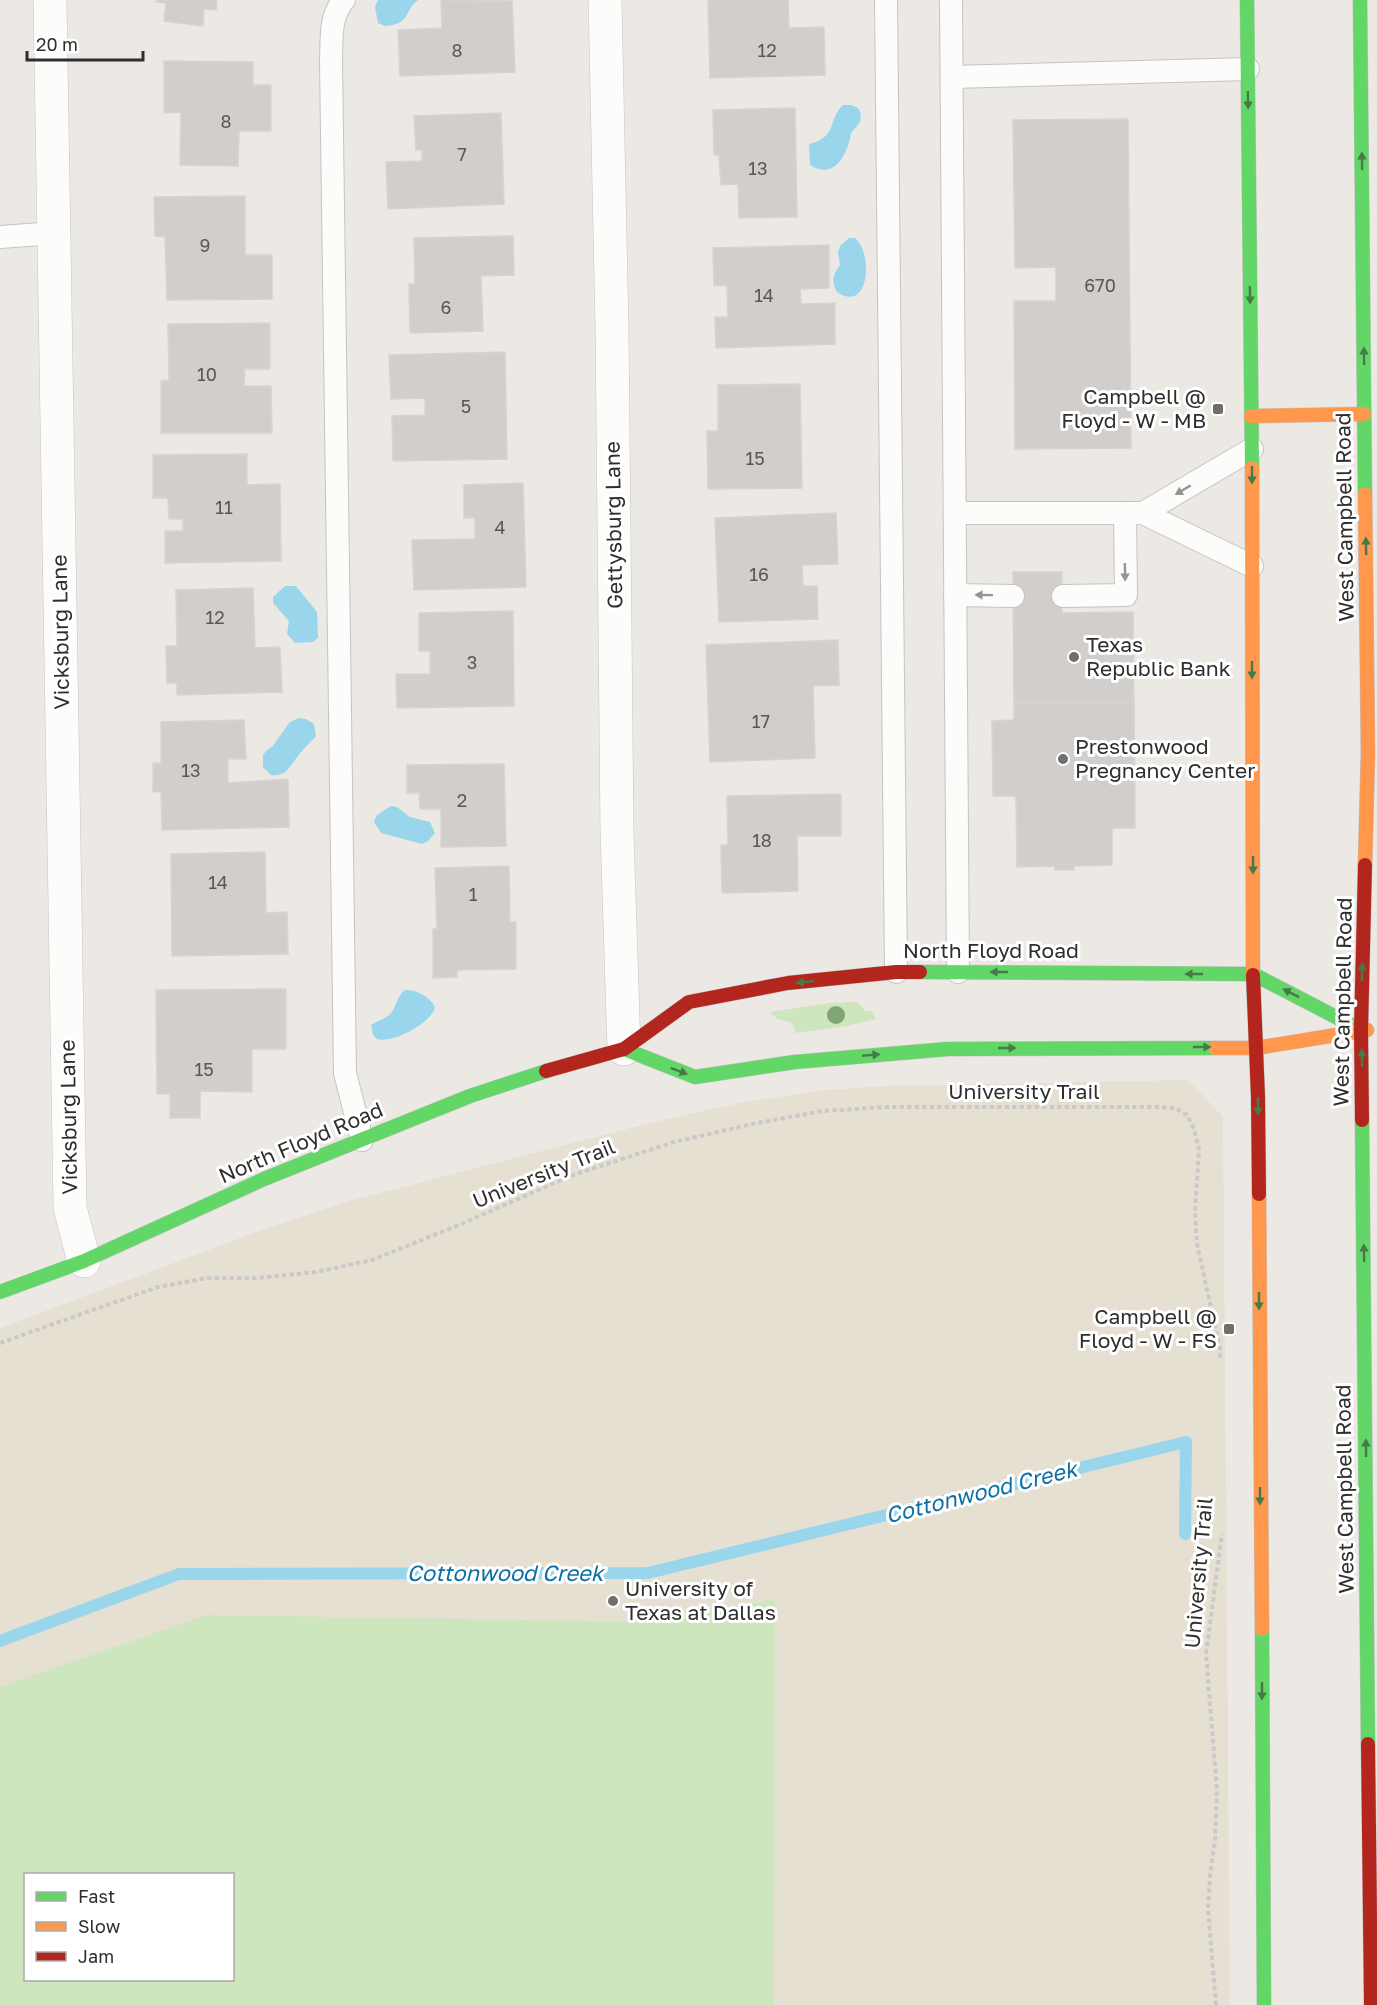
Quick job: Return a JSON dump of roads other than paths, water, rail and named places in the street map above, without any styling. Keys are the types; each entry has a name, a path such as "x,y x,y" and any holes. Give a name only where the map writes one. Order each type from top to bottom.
{"main road":[{"path":"1247,0 1252,449 1252,974 1258,1109 1264,2005"},
{"name":"West Campbell Road","path":"1360,0 1371,414 1373,753 1361,1030 1371,2005"},
{"path":"1251,416 1371,414"},
{"name":"North Floyd Road","path":"0,1292 84,1261 264,1179 470,1096 541,1072 624,1049 689,1002 788,983 896,972 1252,974 1361,1030"},
{"name":"North Floyd Road","path":"624,1049 694,1077 795,1062 948,1049 1256,1048 1361,1030 1377,1030"}],"street":[{"name":"Vicksburg Lane","path":"50,0 70,1208 84,1261"},
{"name":"Gettysburg Lane","path":"605,0 612,328 617,832 624,1049"}],"lane":[{"path":"344,0 334,14 331,61 345,1073 362,1140"},
{"path":"886,0 896,972"},
{"path":"951,0 958,972"},
{"path":"952,77 1248,69"},
{"path":"0,237 55,233"},
{"path":"1134,513 1252,449"},
{"path":"955,513 1134,513 1252,566"},
{"path":"1063,596 1125,595 1134,513"},
{"path":"955,595 1013,596"}],"water":[{"path":"378,0 418,0 403,20 394,25 385,26 378,23 375,7"},
{"path":"843,105 858,108 861,116 860,122 851,133 847,149 839,162 827,170 810,165 809,144 825,137"},
{"path":"849,238 855,238 861,246 866,268 862,289 856,295 848,297 837,292 833,281 840,265 838,253 840,246"},
{"path":"285,586 296,586 317,612 318,638 313,642 295,643 287,634 289,621 273,603 273,597"},
{"path":"299,718 314,724 316,736 286,771 282,774 271,775 263,767 263,755 272,747 290,722"},
{"path":"391,806 397,807 410,817 430,822 435,833 422,844 381,833 374,822 377,815"},
{"path":"405,990 418,992 426,997 435,1007 432,1013 410,1031 384,1040 377,1039 373,1035 371,1025 390,1014"}],"waterway":[{"name":"Cottonwood Creek","path":"0,1641 179,1574 648,1573 1186,1442 1185,1534"}],"place":[{"name":"Campbell @ Floyd - W - MB","path":"1218,409"},
{"name":"Texas Republic Bank","path":"1074,657"},
{"name":"Prestonwood Pregnancy Center","path":"1063,759"},
{"name":"Campbell @ Floyd - W - FS","path":"1229,1329"},
{"name":"University of Texas at Dallas","path":"613,1601"}]}
